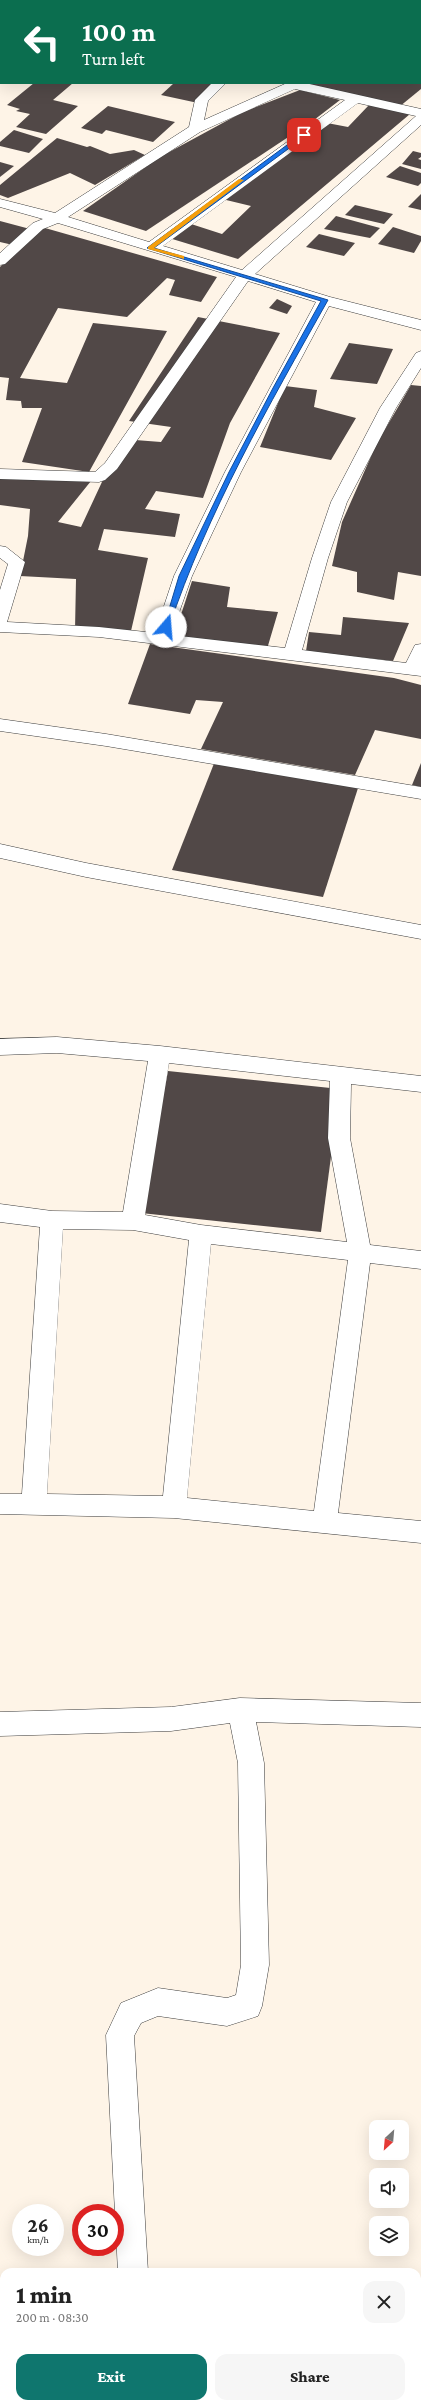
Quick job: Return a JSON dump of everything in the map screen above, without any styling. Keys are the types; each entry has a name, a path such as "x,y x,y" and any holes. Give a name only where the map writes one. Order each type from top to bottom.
{"street":[{"path":"195,129 202,100 218,84"},
{"path":"0,261 38,226 58,218 195,129 296,84 355,99 421,113"},
{"path":"150,248 355,99"},
{"path":"0,474 79,478 99,477 111,466 245,275 421,118"},
{"path":"0,203 58,218 150,248 325,300 419,320"},
{"path":"161,640 183,576 233,472 276,388 325,300"},
{"path":"292,656 320,558 339,502 388,408 421,356"},
{"path":"0,551 16,562 0,619"},
{"path":"0,627 75,630 292,656 417,669 421,649"},
{"path":"0,725 121,743 421,793"},
{"path":"0,851 86,870 421,932"},
{"path":"0,1047 57,1046 160,1054 421,1084"},
{"path":"133,1221 160,1054"},
{"path":"325,1522 360,1252 339,1138 341,1075"},
{"path":"0,1213 52,1220 133,1221 201,1234 421,1260"},
{"path":"34,1504 52,1220"},
{"path":"174,1507 201,1234"},
{"path":"0,1504 174,1507 421,1532"},
{"path":"0,1724 171,1719 240,1710 421,1715"},
{"path":"133,2268 120,2035 131,2013 158,2002 227,2012 248,2006 255,1965 251,1763 240,1710"}],"building":[{"path":"33,84 72,84 53,100 78,106 46,134 16,127 30,114 16,111 20,109 7,105"},
{"path":"173,84 219,84 198,103 161,95"},
{"path":"307,84 421,84 421,89 399,107"},
{"path":"300,90 340,100 314,120 146,231 83,211 160,157 243,112"},
{"path":"369,105 410,114 238,259 169,238 188,223 222,234 251,206 222,199 327,123 348,127"},
{"path":"108,106 175,122 153,142 106,130 102,134 81,128"},
{"path":"14,130 43,139 29,153 0,146 0,142"},
{"path":"57,138 87,147 90,146 110,154 134,150 145,155 95,185 70,173 8,198 0,195 0,185"},
{"path":"413,151 421,153 421,157 418,159 421,160 421,169 402,164"},
{"path":"0,162 14,166 0,177"},
{"path":"400,166 421,173 421,183 418,186 386,177"},
{"path":"421,194 421,210 408,207"},
{"path":"355,205 393,214 384,224 345,215"},
{"path":"336,216 380,228 370,238 324,229"},
{"path":"0,221 30,229 13,245 0,242"},
{"path":"38,226 217,277 201,302 169,295 175,280 167,278 127,317 58,308 20,378 67,383 93,323 167,331 89,472 22,462 42,408 22,408 21,401 6,400 9,378 0,377 0,267"},
{"path":"393,227 421,236 421,241 414,253 378,244"},
{"path":"319,234 355,243 344,256 306,247"},
{"path":"277,299 292,306 287,314 269,308"},
{"path":"198,317 280,333 230,423 203,498 156,491 145,509 180,514 175,537 104,529 98,550 148,558 131,631 75,630 76,579 20,576 28,536 30,509 0,505 0,474 91,481 58,522 81,527 122,439 161,442 171,427 129,421"},
{"path":"349,343 393,349 377,384 330,379"},
{"path":"411,385 421,386 421,576 398,572 394,600 357,592 357,572 332,566 342,522 377,443"},
{"path":"285,386 317,390 314,407 356,418 331,460 260,447"},
{"path":"192,581 230,587 227,607 278,612 267,649 174,636"},
{"path":"343,617 409,623 393,661 306,651 309,632 341,635"},
{"path":"150,644 394,678 421,685 421,739 375,730 355,775 201,749 223,702 196,700 190,714 128,704"},
{"path":"215,761 359,785 323,897 172,870"},
{"path":"421,763 421,787 412,785"},
{"path":"168,1071 340,1089 321,1232 141,1213"}],"slow traffic":[{"path":"182,257 150,248 241,180"}],"route":[{"path":"166,627 183,576 233,472 276,388 325,300 150,248 304,135"}]}
